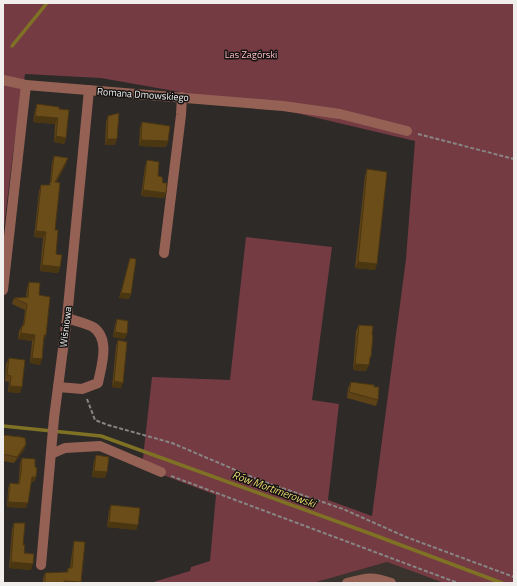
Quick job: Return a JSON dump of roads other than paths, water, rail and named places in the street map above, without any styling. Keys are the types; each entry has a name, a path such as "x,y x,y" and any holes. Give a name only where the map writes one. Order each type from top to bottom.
{"street":[{"name":"Romana Dmowskiego","path":"3,80 26,84 89,90 182,96 283,106 340,114 407,131"},
{"path":"3,290 26,84"},
{"name":"Wiśniowa","path":"41,565 54,418 67,318 89,90"},
{"path":"164,253 182,96"},
{"path":"58,388 82,389 98,383 103,358 103,338 94,328 67,318"},
{"path":"51,454 65,448 100,446 161,472"},
{"path":"347,583 368,578 391,583"}],"waterway":[{"name":"Rów Mortimerowski","path":"12,46 47,3"},
{"name":"Rów Mortimerowski","path":"3,426 101,436 502,583"}],"park label":[{"name":"Las Zagórski","path":"251,54"}]}
